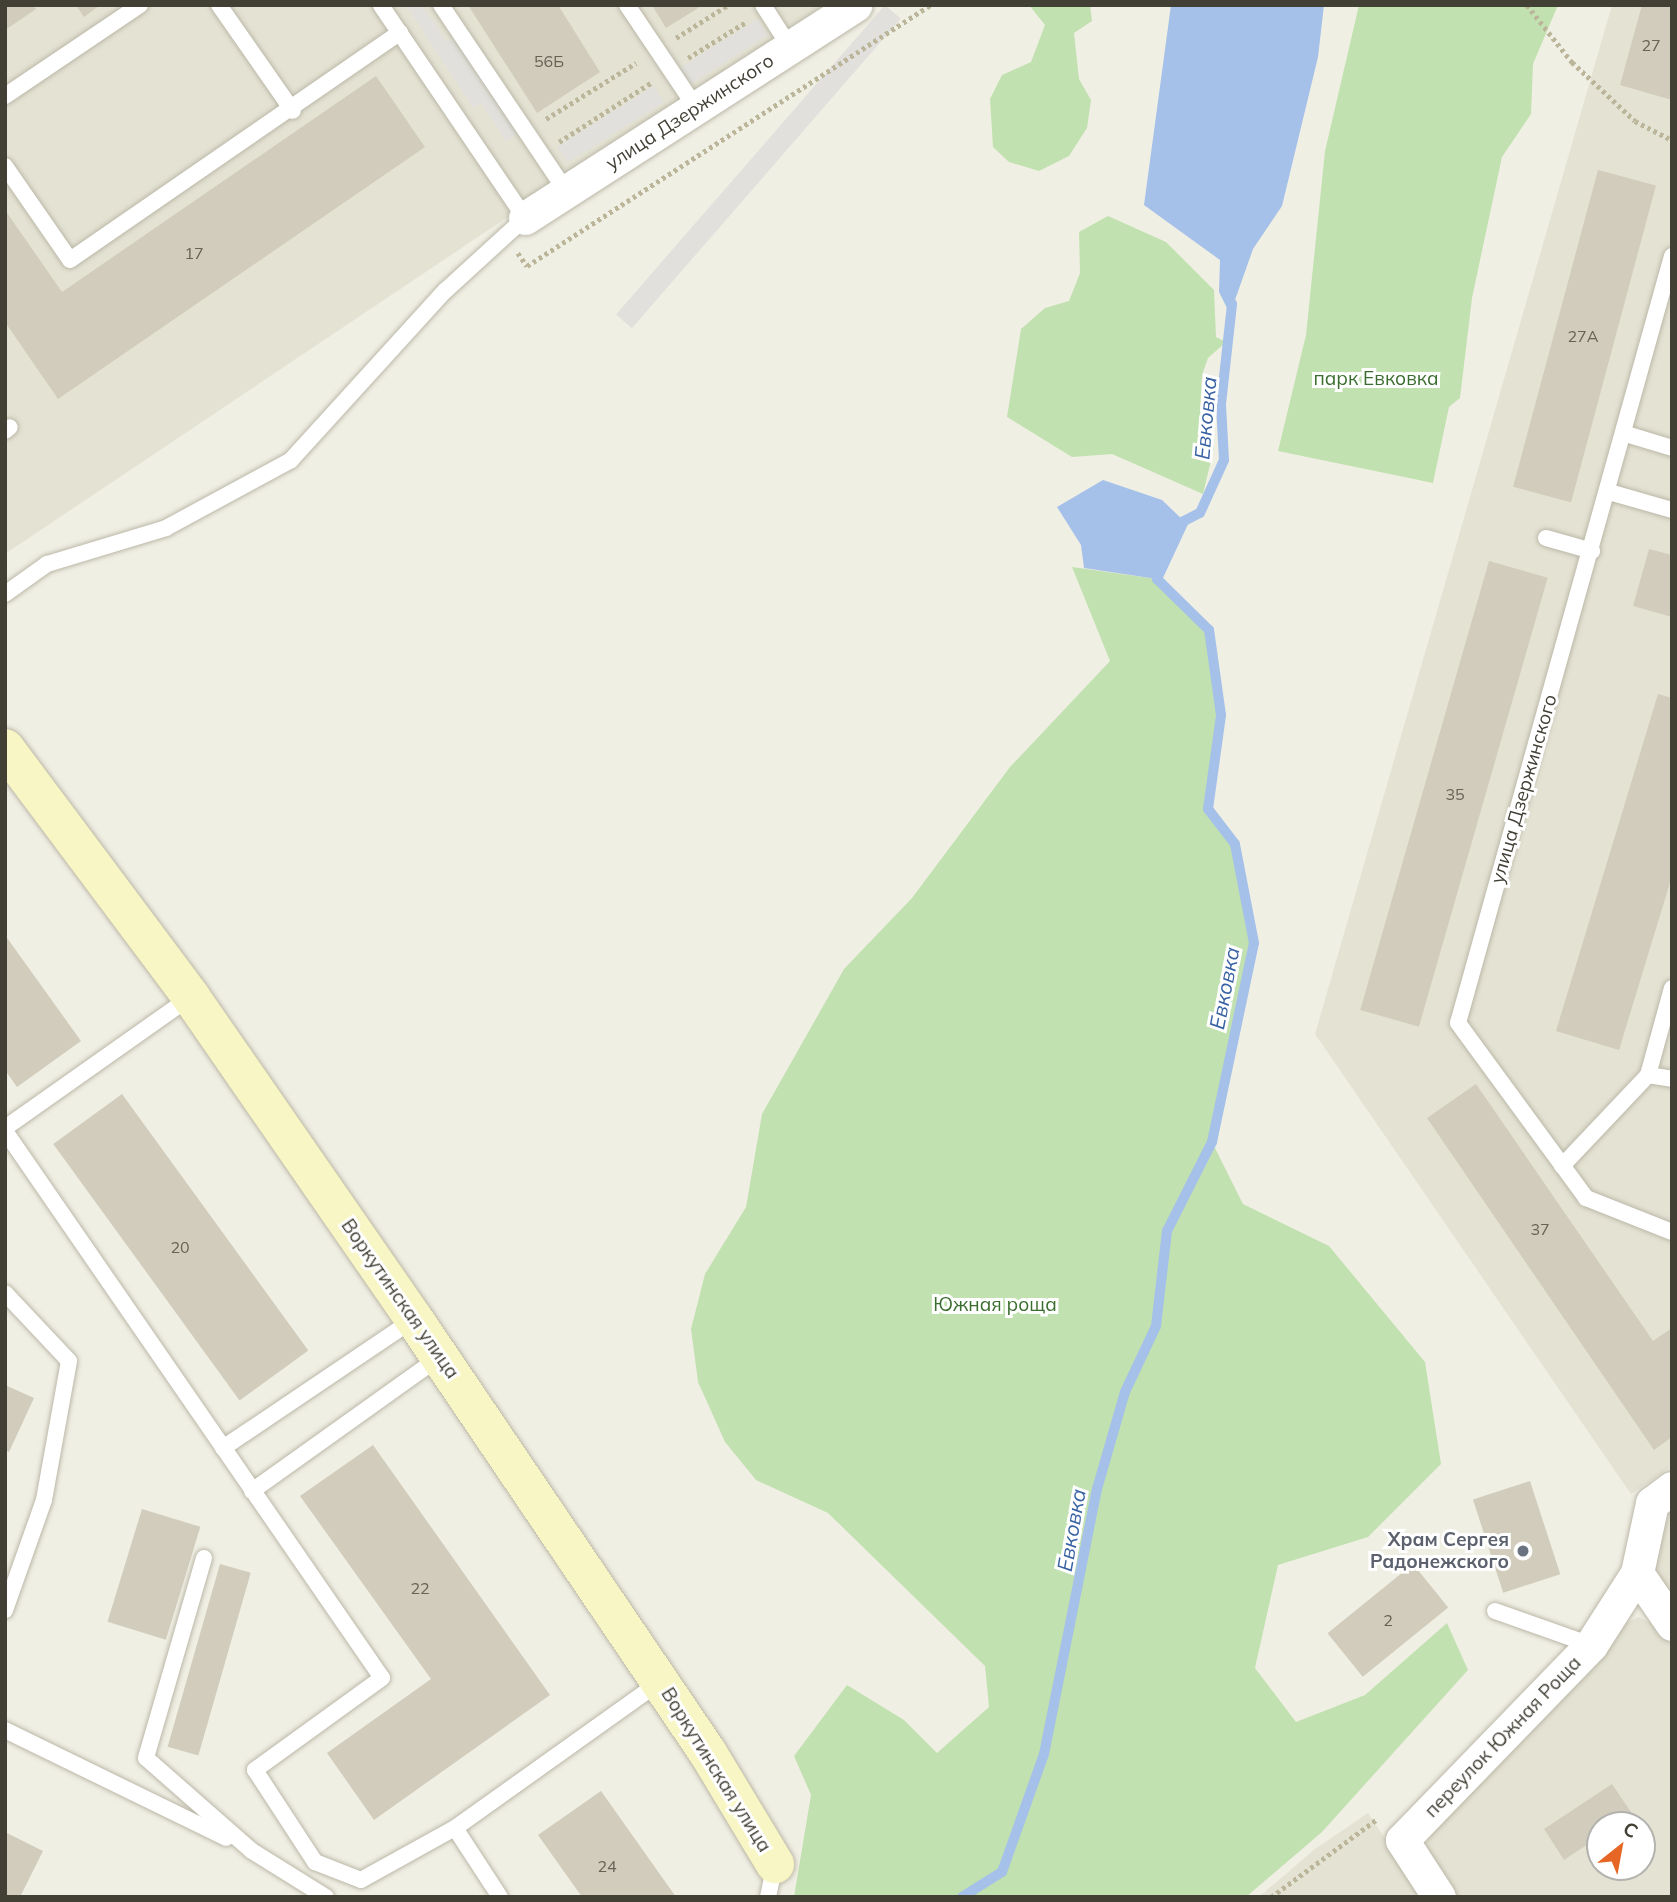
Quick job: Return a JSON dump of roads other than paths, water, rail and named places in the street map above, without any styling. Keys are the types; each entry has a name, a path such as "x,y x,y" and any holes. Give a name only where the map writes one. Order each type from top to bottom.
{"street":[{"name":"улица Дзержинского","path":"516,226 855,5"},
{"name":"Воркутинская улица","path":"5,748 191,998 414,1319 660,1682 771,1880"},
{"path":"1672,1488 1651,1503 1637,1573 1672,1624"},
{"name":"переулок Южная Роща","path":"1439,1897 1402,1840 1591,1645 1637,1573"}],"lane":[{"path":"5,96 140,5"},
{"path":"219,5 293,111"},
{"path":"5,594 47,564 166,528 291,460 445,291 516,226 400,32 381,5"},
{"path":"440,5 566,191"},
{"path":"627,5 697,109"},
{"path":"764,7 790,47"},
{"path":"5,166 69,260 293,111 400,32"},
{"name":"улица Дзержинского","path":"1672,256 1666,299 1458,1023 1586,1198 1672,1232"},
{"path":"1626,434 1672,448"},
{"path":"1609,492 1672,510"},
{"path":"1546,538 1592,551"},
{"path":"1562,1166 1648,1075 1672,988"},
{"path":"191,998 5,1129 382,1678 255,1770 315,1862 360,1889 455,1828 660,1682"},
{"path":"1648,1075 1672,1079"},
{"path":"5,1293 69,1360 44,1500 5,1610"},
{"path":"223,1448 414,1319"},
{"path":"253,1491 440,1357"},
{"path":"204,1558 146,1758 252,1851"},
{"path":"1495,1611 1591,1645"},
{"path":"5,1730 252,1851 326,1897"},
{"path":"455,1828 500,1897"}],"water":[{"path":"1171,5 1324,5 1318,57 1282,206 1253,249 1230,314 1219,292 1220,260 1144,205"},
{"path":"1103,480 1162,500 1184,521 1157,579 1084,568 1081,545 1057,507"}],"waterway":[{"name":"Евковка","path":"962,1897 1002,1872 1044,1754 1097,1489 1125,1392 1156,1326 1167,1231 1212,1142 1254,943 1235,844 1208,809 1221,715 1209,630 1157,579 1184,521 1200,513 1224,460 1221,404 1232,304"}],"place":[{"name":"Храм Сергея Радонежского","path":"1523,1551"}],"park label":[{"name":"парк Евковка","path":"1376,379"},
{"name":"Южная роща","path":"995,1305"}]}
